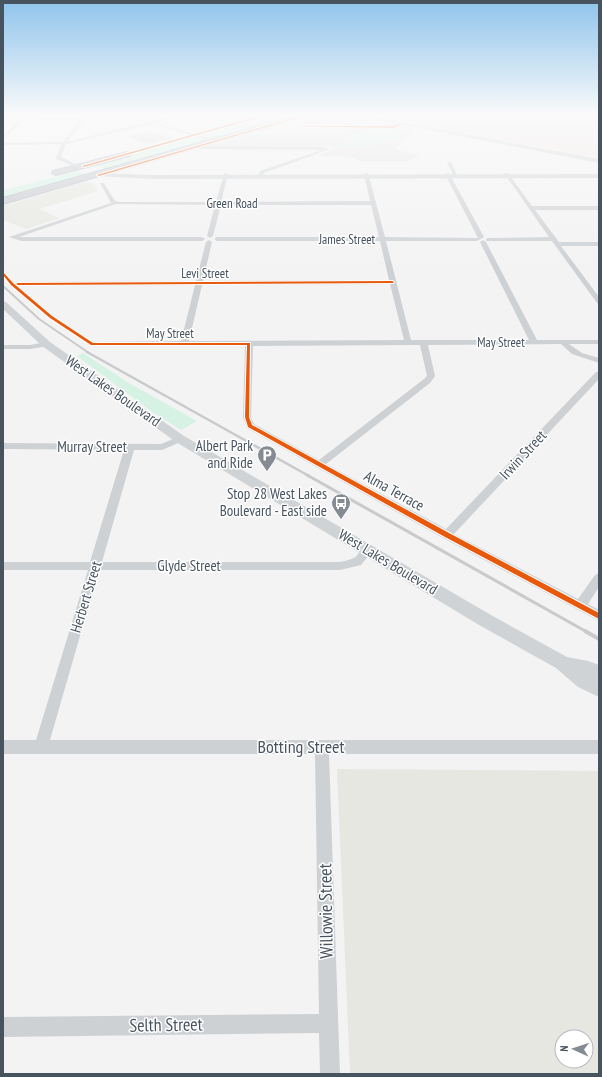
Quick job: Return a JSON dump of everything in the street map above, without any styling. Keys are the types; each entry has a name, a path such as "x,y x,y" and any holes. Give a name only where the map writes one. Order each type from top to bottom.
{"highway":[{"path":"48,175 79,166"},
{"path":"81,166 101,174"},
{"path":"78,180 119,173 138,166"},
{"path":"3,202 27,197 27,194 101,174 119,173"},
{"path":"78,180 92,180 98,181 102,184"}],"main road":[{"path":"102,184 105,180 119,173 225,175 599,175"},
{"path":"447,175 507,175"},
{"name":"West Lakes Boulevard","path":"3,304 46,344 180,439 368,549 485,620 562,663 584,681 599,689"},
{"name":"West Lakes Boulevard","path":"562,663 588,669 599,674"}],"street":[{"path":"260,175 283,166"},
{"path":"451,166 455,174"},
{"path":"184,344 225,175"},
{"path":"366,175 408,342"},
{"path":"447,175 482,239 534,342"},
{"path":"507,175 599,302"},
{"path":"102,184 115,203"},
{"name":"Green Road","path":"210,239 205,241 202,239 12,237 17,234 115,203 373,203"},
{"path":"531,208 599,208"},
{"name":"James Street","path":"210,239 482,239 599,244"},
{"name":"Levi Street","path":"18,284 392,282"},
{"path":"588,286 599,286"},
{"path":"319,465 432,376 423,342"},
{"path":"563,342 567,348 573,352 599,361"},
{"name":"May Street","path":"92,344 599,342"},
{"path":"3,347 30,347 46,344"},
{"name":"Alma Terrace","path":"249,344 247,417 250,426 447,535 599,616"},
{"name":"Irwin Street","path":"447,535 599,374"},
{"name":"Murray Street","path":"3,446 162,447 180,439"},
{"name":"Herbert Street","path":"41,747 130,447"},
{"name":"Glyde Street","path":"3,566 340,566 357,562 368,549"},
{"path":"580,606 599,578"},
{"name":"Botting Street","path":"3,747 599,747"},
{"name":"Willowie Street","path":"322,747 330,1074"},
{"name":"Selth Street","path":"3,1027 328,1023"}],"shaded area":[{"path":"84,182 94,183 98,191 39,209 59,218 26,229 3,220 3,206"},
{"path":"337,769 599,771 599,1074 350,1074"}],"green space":[{"path":"97,166 122,166 106,171 103,168"},
{"path":"78,171 87,175 3,199 3,190"},
{"path":"83,353 129,383 197,421 181,430 151,411 77,356"}],"railway":[{"path":"3,286 39,319 89,353"},
{"path":"87,352 309,476"},
{"path":"307,475 587,632"},
{"path":"585,631 599,639"}],"cycle path":[{"path":"98,175 128,166"},
{"path":"3,273 12,284 51,317 92,344 249,344 247,417 250,426 447,535 599,616"},
{"path":"18,284 392,282"}],"place":[{"name":"Albert Park and Ride","path":"267,472"},
{"name":"Stop 28 West Lakes Boulevard - East side","path":"341,520"}]}
